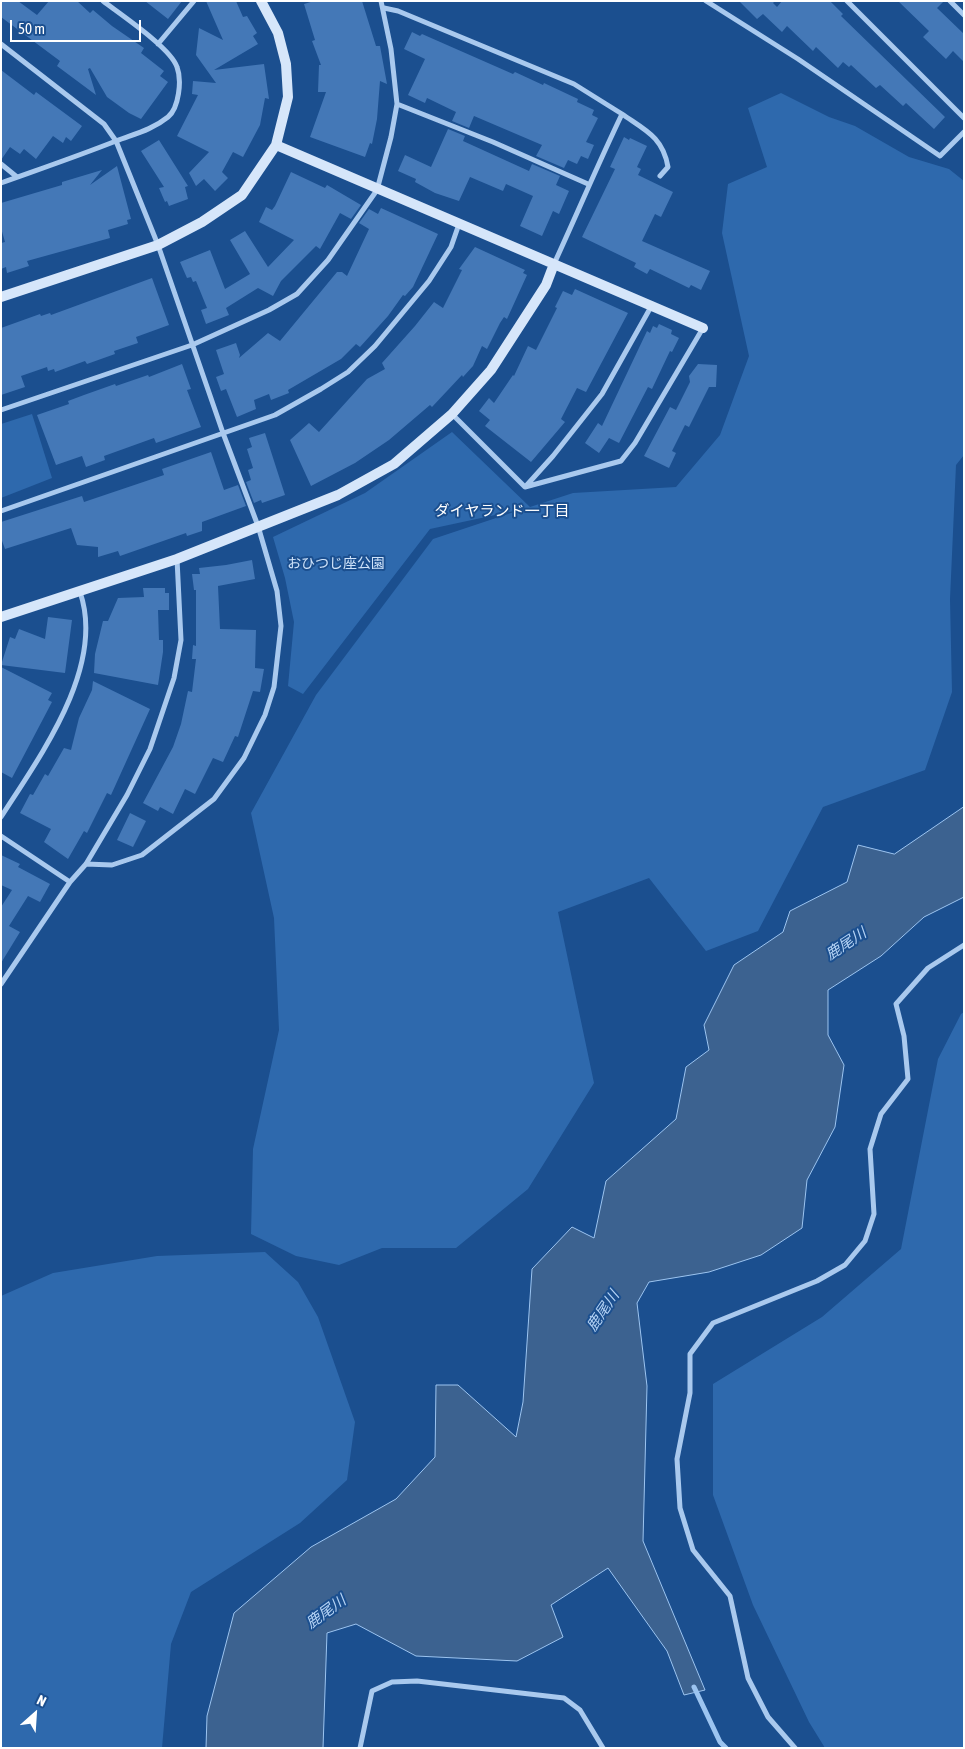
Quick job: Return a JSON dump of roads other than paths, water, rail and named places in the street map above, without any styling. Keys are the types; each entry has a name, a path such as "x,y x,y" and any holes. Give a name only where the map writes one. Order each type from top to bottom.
{"street":[{"path":"1,182 76,158 116,141 145,132 170,116 177,100 177,65 158,44 103,1"},
{"path":"158,44 194,1"},
{"path":"1,297 158,245 202,222 242,195 276,146 288,97 286,64 278,33 260,1"},
{"path":"1,410 192,345 269,310 297,294 328,260 376,190 391,137 397,104 392,49 381,1"},
{"path":"706,1 798,59 940,156 963,134"},
{"path":"847,1 964,118"},
{"path":"950,1 964,15"},
{"path":"384,8 398,11 574,84 622,114 661,144 666,152 668,167 660,176"},
{"path":"1,44 104,124 116,141 158,245 223,433 258,526 277,591 281,626 274,687 265,715 248,749 214,799 142,855 112,865 86,864"},
{"path":"397,104 493,142 588,184"},
{"path":"1,617 177,559 338,495 394,464 452,414 491,370 546,285 584,200 588,184 622,114"},
{"path":"276,146 703,328 635,443 621,462 525,487"},
{"path":"1,164 17,177"},
{"path":"1,511 275,415 348,372 375,346 429,281 451,247 459,224"},
{"path":"525,487 553,456 602,394 652,305"},
{"path":"452,414 525,487"},
{"path":"1,984 70,882 86,864 128,795 150,749 174,678 181,640 177,559"},
{"path":"1,817 51,739 72,695 81,666 85,633 85,605 80,592"},
{"path":"1,836 70,882"},
{"path":"795,1748 768,1717 748,1678 730,1596 693,1550 680,1508 677,1459 690,1393 690,1354 713,1323 817,1281 845,1264 865,1241 874,1214 870,1149 881,1114 908,1079 904,1036 896,1004 928,968 964,945"},
{"path":"360,1748 372,1692 392,1682 417,1681 564,1698 580,1710 603,1748"}],"water":[{"name":"鹿尾川","path":"964,807 964,897 924,917 881,956 828,990 828,1035 844,1065 835,1127 807,1180 802,1228 761,1255 709,1272 649,1282 637,1303 647,1386 643,1541 705,1690 684,1695 667,1651 608,1568 551,1605 563,1637 517,1661 416,1656 356,1624 327,1633 323,1748 206,1748 207,1716 234,1613 311,1547 396,1499 435,1457 436,1385 458,1385 516,1437 523,1402 532,1269 572,1227 594,1238 606,1181 676,1119 686,1067 709,1050 704,1025 734,965 783,932 790,911 847,882 858,845 894,854"}],"waterway":[{"path":"694,1687 720,1742 726,1748"}],"district":[{"name":"ダイヤランド一丁目","path":"502,511"}],"park label":[{"name":"おひつじ座公園","path":"336,564"}]}
